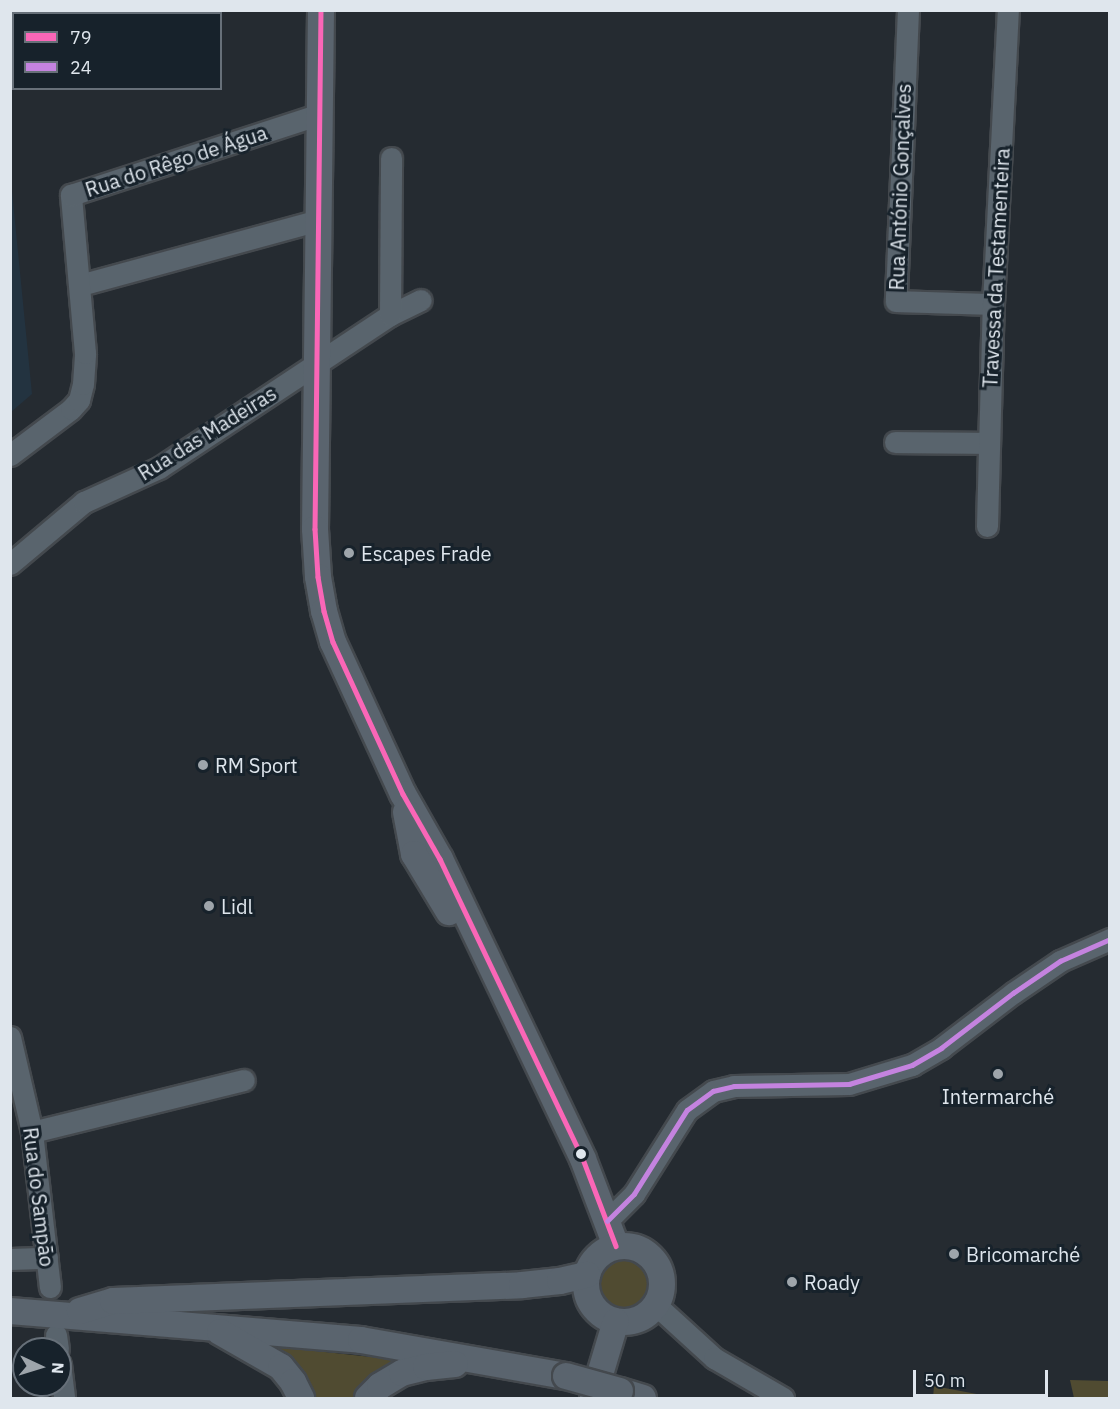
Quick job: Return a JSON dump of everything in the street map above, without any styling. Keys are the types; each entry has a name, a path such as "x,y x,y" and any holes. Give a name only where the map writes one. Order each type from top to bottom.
{"main road":[{"path":"321,10 315,529 320,592 333,642 403,794 440,859 476,941 583,1159 616,1246"},
{"path":"403,794 414,854 450,913 476,941"},
{"path":"414,854 424,852 440,859"},
{"path":"616,1246 643,1250 656,1263 662,1285 656,1305 642,1317 616,1321 606,1318 592,1304 588,1295 587,1275 594,1259 616,1246"},
{"path":"59,1333 112,1301 522,1285 560,1281 587,1275"},
{"path":"10,1311 59,1333 209,1326 361,1341 566,1376 631,1395"},
{"path":"593,1398 616,1321"},
{"path":"209,1326 272,1360 294,1382 301,1398"},
{"path":"368,1398 390,1379 414,1369 488,1361"}],"street":[{"name":"Rua António Gonçalves","path":"908,10 896,301 993,304"},
{"name":"Travessa da Testamenteira","path":"987,526 993,304 1008,10"},
{"name":"Rua do Rêgo de Água","path":"10,455 45,430 79,400 84,384 85,353 71,195 320,114"},
{"path":"390,315 391,158"},
{"path":"80,285 319,220"},
{"name":"Rua das Madeiras","path":"10,564 84,502 159,468 390,315 422,300"},
{"path":"895,442 988,443"},
{"path":"607,1221 634,1194 687,1110 713,1090 734,1086 849,1084 912,1065 941,1048 1013,993 1060,961 1110,939"},
{"name":"Rua do Sampão","path":"10,1037 32,1132 50,1287"},
{"path":"32,1132 244,1080"},
{"path":"10,1259 47,1258"},
{"path":"656,1305 714,1358 783,1398"}],"shaded area":[{"path":"11,181 32,394 10,412"},
{"path":"625,1259 633,1260 646,1268 654,1282 646,1300 630,1309 619,1309 601,1300 599,1279 609,1264"},
{"path":"277,1347 399,1360 383,1370 356,1398 311,1398 299,1367"},
{"path":"1070,1380 1109,1381 1109,1398 1074,1398"},
{"path":"934,1386 998,1398 933,1398"}],"transit line":[{"name":"79","path":"321,10 315,529 318,577 324,611 333,642 403,794 440,859 583,1159 616,1246"},
{"name":"24","path":"607,1221 634,1194 687,1110 713,1091 734,1086 849,1084 912,1065 941,1048 1013,993 1060,961 1110,939"}],"place":[{"name":"Escapes Frade","path":"349,553"},
{"name":"RM Sport","path":"203,765"},
{"name":"Lidl","path":"209,906"},
{"name":"Intermarché","path":"998,1074"},
{"name":"Bricomarché","path":"954,1254"},
{"name":"Roady","path":"792,1282"}]}
